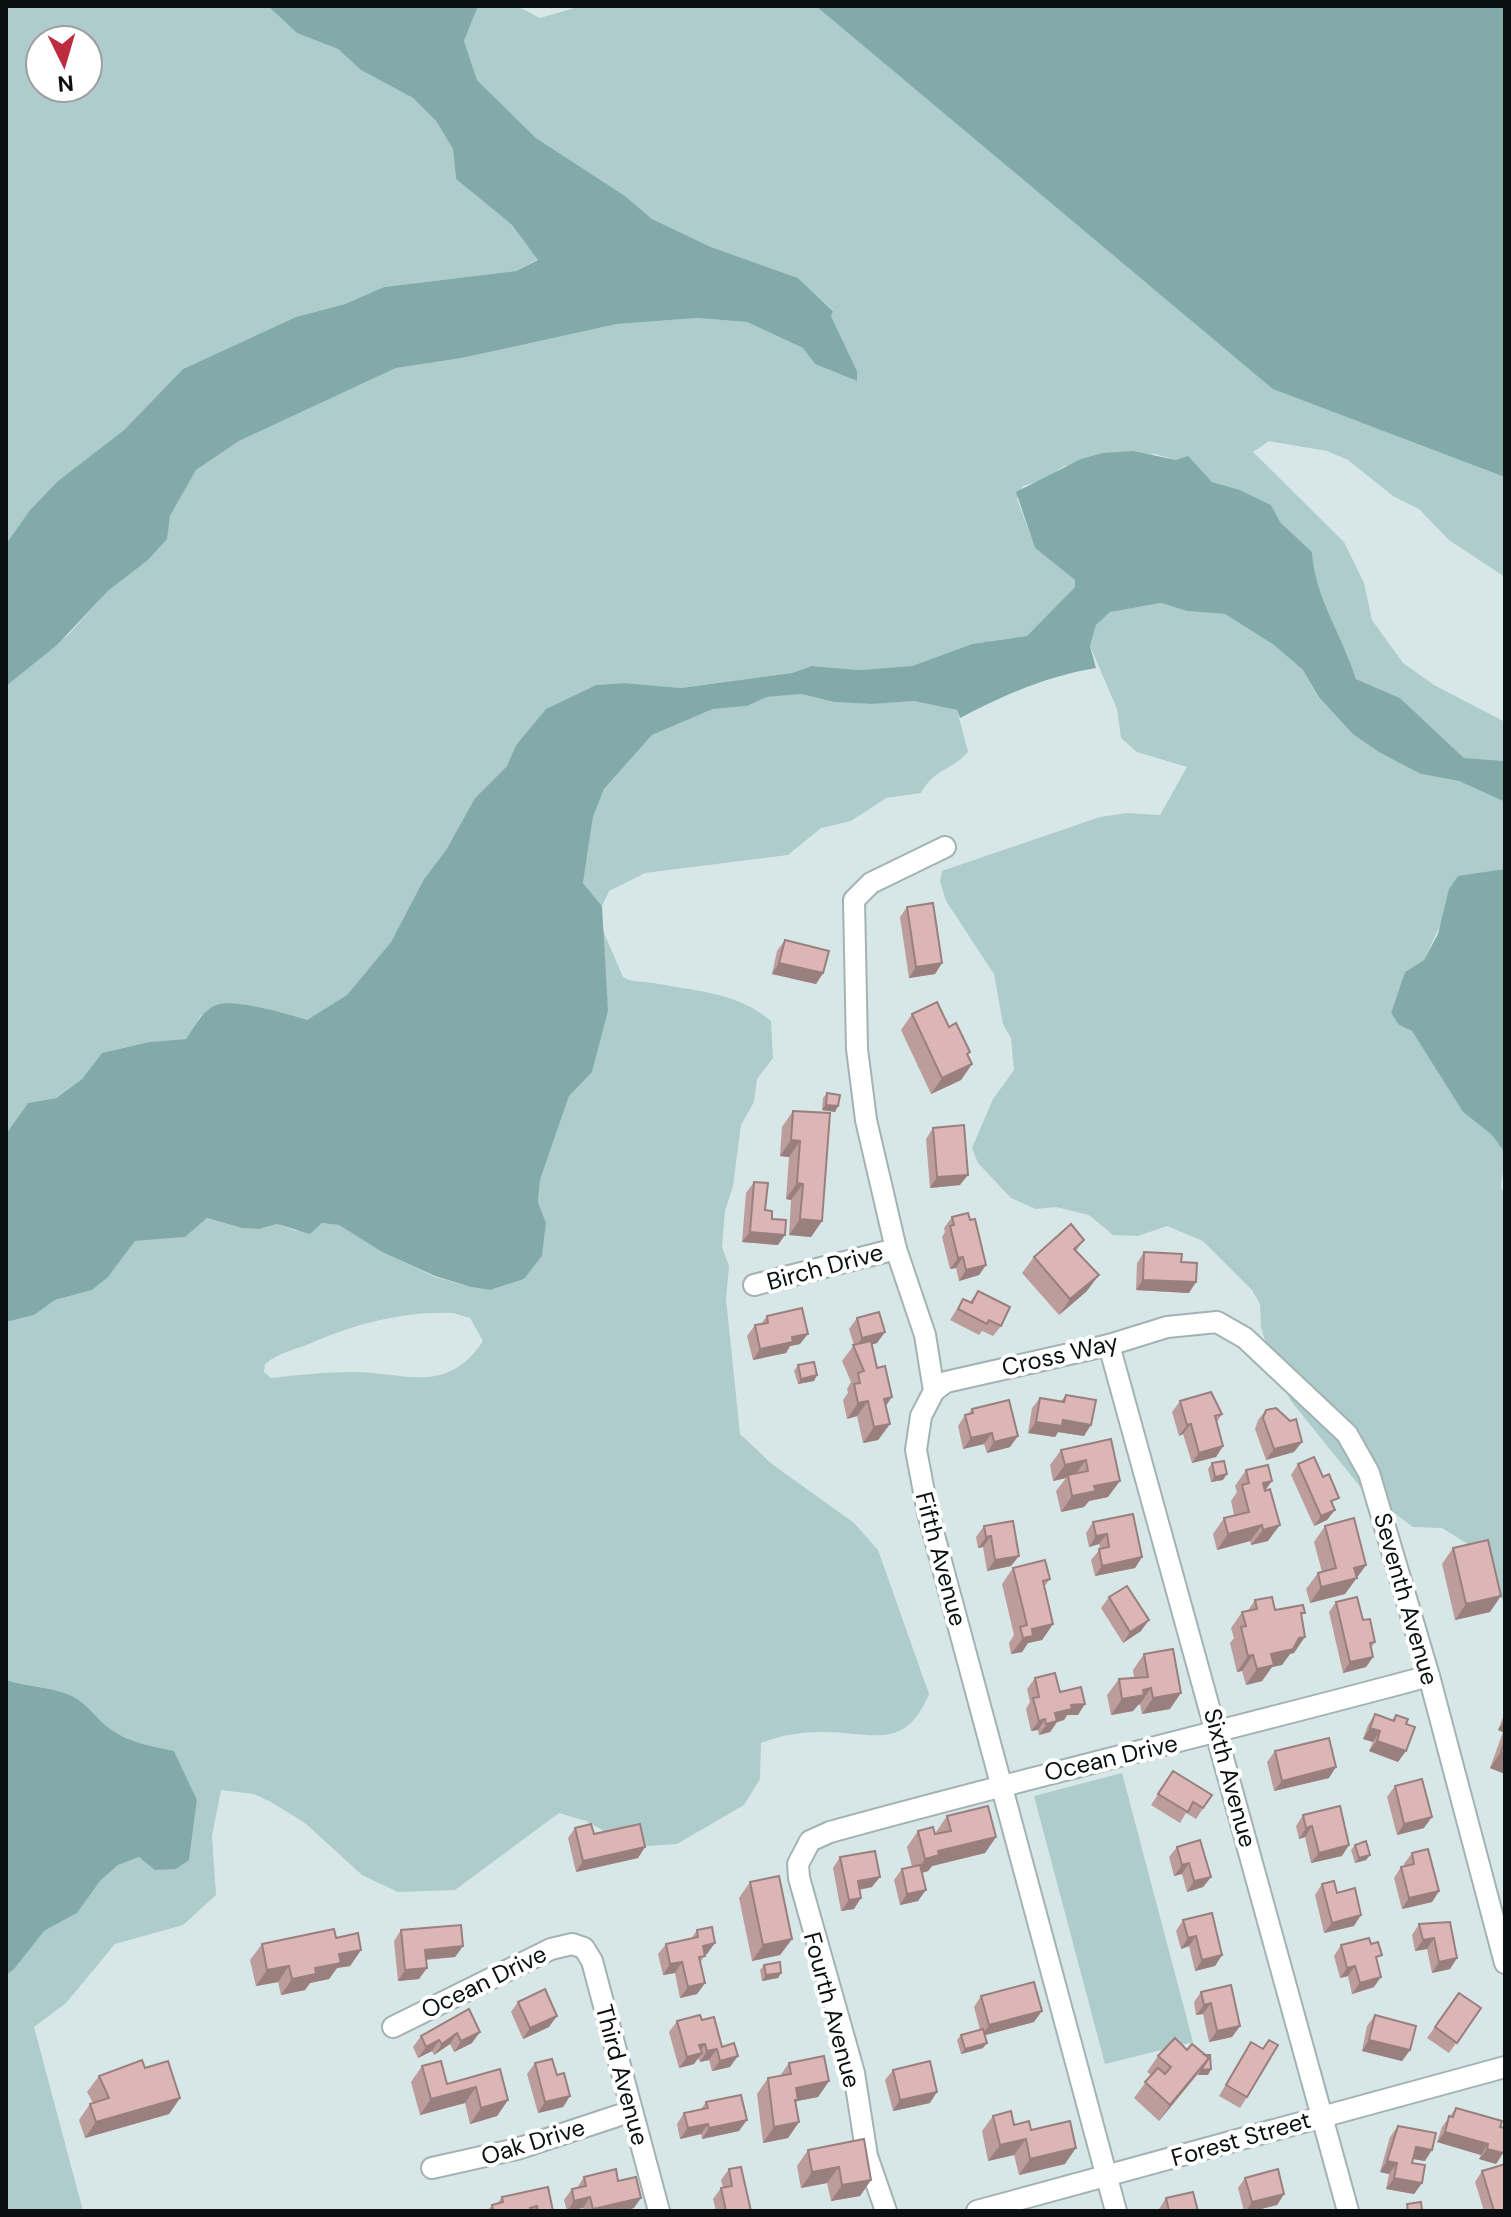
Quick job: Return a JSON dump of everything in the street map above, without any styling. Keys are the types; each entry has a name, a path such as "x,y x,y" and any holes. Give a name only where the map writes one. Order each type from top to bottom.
{"street":[{"path":"934,1391 925,1335 896,1249 866,1120 857,1049 855,899 871,883 945,847"},
{"name":"Birch Drive","path":"754,1285 896,1249"},
{"name":"Seventh Avenue","path":"1189,1323 1217,1322 1245,1338 1347,1434 1369,1473 1429,1676 1505,1963"},
{"name":"Cross Way","path":"934,1391 946,1382 1109,1345 1189,1323"},
{"name":"Sixth Avenue","path":"1109,1345 1348,2211"},
{"name":"Fifth Avenue","path":"934,1391 917,1430 920,1475 1116,2211"},
{"name":"Ocean Drive","path":"803,1854 810,1841 830,1832 1131,1751 1218,1733 1429,1676"},
{"name":"Fourth Avenue","path":"803,1854 798,1864 802,1896 854,2073 867,2156 886,2211"},
{"name":"Ocean Drive","path":"393,2027 551,1949 578,1944"},
{"name":"Third Avenue","path":"578,1944 592,1961 659,2211"},
{"name":"Forest Street","path":"977,2211 1108,2178 1505,2067"},
{"name":"Oak Drive","path":"432,2168 517,2149 632,2111"}],"shaded area":[{"path":"6,6 268,6 297,33 338,49 361,70 413,98 436,121 453,149 456,179 512,225 538,259 516,271 384,287 345,304 296,317 183,369 124,430 58,481 30,510 6,544"},
{"path":"268,6 478,6 464,41 477,80 536,138 625,196 652,219 711,247 798,278 833,311 831,316 857,371 857,381 815,364 803,348 747,322 697,318 617,324 462,358 396,368 239,441 196,470 170,516 167,539 148,560 108,591 57,645 6,686 6,544 30,510 58,481 124,430 183,369 296,317 345,304 384,287 516,271 538,260 512,225 456,179 453,149 436,121 413,98 361,70 338,49 297,33"},
{"path":"478,6 517,6 540,18 581,6 1030,6 1505,115 1505,577 1449,540 1419,509 1393,496 1348,460 1327,451 1269,441 1253,452 1344,542 1364,583 1372,620 1403,663 1434,685 1505,722 1505,761 1464,758 1400,698 1356,679 1323,601 1312,552 1280,522 1271,505 1240,490 1212,482 1188,457 1176,460 1155,454 1064,466 1043,480 1023,486 1017,499 1035,548 1075,580 1075,587 1027,636 972,644 912,666 859,670 812,666 792,673 681,688 623,683 596,685 546,709 516,745 507,766 475,798 446,850 424,879 391,942 347,995 307,1020 267,1010 229,1009 201,1015 186,1039 149,1042 102,1053 82,1079 55,1098 28,1103 6,1134 6,686 69,634 108,591 148,560 166,539 170,516 196,470 239,441 396,368 462,358 617,324 697,318 747,322 803,348 815,364 857,381 857,371 831,316 833,310 798,278 711,247 652,219 625,196 536,138 477,80 464,41"},
{"path":"816,6 1505,6 1505,477 1273,389"},
{"path":"1133,451 1176,460 1188,456 1212,482 1240,490 1271,505 1280,522 1312,552 1318,585 1356,679 1400,698 1464,758 1505,761 1505,802 1459,781 1421,774 1379,752 1353,734 1318,696 1303,670 1274,645 1225,614 1187,611 1161,603 1110,612 1096,625 1090,646 1096,668 1026,687 960,718 957,710 914,701 872,704 834,702 801,694 767,697 747,706 713,709 652,735 604,789 593,817 583,883 602,906 608,1011 592,1072 569,1096 540,1180 538,1202 546,1223 542,1256 524,1279 490,1290 471,1287 435,1276 382,1252 339,1225 322,1223 310,1234 277,1224 259,1229 242,1228 207,1218 185,1237 135,1241 108,1277 92,1290 55,1300 34,1315 6,1322 6,1134 28,1103 56,1098 82,1079 102,1053 149,1042 186,1039 204,1013 214,1006 228,1003 251,1006 307,1020 347,995 391,942 424,879 446,850 475,798 507,766 516,745 546,709 596,685 624,683 681,688 792,673 812,666 859,670 912,666 972,644 1027,636 1075,587 1075,580 1035,548 1016,492 1081,459 1103,453"},
{"path":"1161,603 1187,611 1225,614 1274,645 1303,670 1318,697 1421,774 1459,781 1505,802 1505,869 1498,870 1444,917 1424,960 1405,972 1391,1013 1399,1025 1412,1031 1463,1112 1492,1135 1505,1153 1501,1187 1505,1197 1505,1605 1479,1551 1442,1528 1413,1527 1362,1489 1291,1401 1267,1347 1261,1327 1260,1304 1252,1290 1203,1241 1167,1226 1138,1236 1113,1235 1089,1215 1056,1207 1036,1209 1011,1198 978,1163 972,1148 993,1099 1014,1070 1011,1038 1003,1024 994,974 946,901 940,881 942,871 1100,817 1127,813 1160,815 1187,767 1137,752 1121,738 1117,709 1090,646 1096,625 1109,612"},
{"path":"801,694 834,702 872,704 914,701 957,710 968,752 932,779 921,793 886,798 851,821 821,828 788,855 645,873 609,891 602,906 583,883 593,817 604,789 652,735 713,709 747,706 767,697"},
{"path":"1505,869 1505,1153 1492,1135 1463,1112 1412,1031 1399,1025 1391,1013 1405,972 1424,960 1438,934 1449,889 1458,876"},
{"path":"601,926 623,977 730,998 771,1021 773,1058 757,1079 754,1102 741,1125 733,1186 725,1211 722,1247 729,1266 726,1299 740,1434 772,1464 854,1523 878,1550 929,1694 920,1712 898,1732 885,1735 807,1733 761,1743 760,1779 744,1805 677,1844 634,1847 586,1821 559,1813 455,1890 398,1892 362,1875 305,1823 271,1802 254,1794 221,1790 212,1836 216,1895 183,1925 115,1944 66,2003 34,2027 83,2211 6,2211 6,1971 44,1931 77,1913 100,1881 118,1865 139,1857 189,1860 197,1800 174,1751 116,1734 72,1696 6,1680 6,1322 34,1315 55,1300 92,1290 108,1277 135,1241 185,1237 207,1218 242,1228 259,1229 277,1224 296,1231 322,1223 339,1225 382,1252 435,1277 490,1290 524,1279 542,1256 546,1223 538,1202 540,1180 569,1096 592,1071 608,1011","holes":["453,1313 470,1318 483,1341 455,1369 439,1375 407,1377 343,1372 271,1378 264,1372 265,1364 276,1357 363,1325 416,1314"]},
{"path":"6,1680 72,1696 117,1734 174,1751 197,1800 189,1860 176,1869 155,1870 139,1857 118,1865 100,1881 77,1913 44,1931 6,1975"},
{"path":"1122,1773 1193,2042 1105,2064 1034,1796"}],"building":[{"path":"933,903 942,963 916,967 907,907"},
{"path":"785,940 829,951 823,973 779,963"},
{"path":"937,1002 949,1027 956,1023 970,1052 967,1054 972,1064 942,1078 912,1014"},
{"path":"827,1093 840,1095 838,1106 826,1105"},
{"path":"793,1111 830,1113 822,1221 800,1219 803,1184 797,1183 800,1141 791,1140"},
{"path":"964,1125 968,1175 937,1177 933,1128"},
{"path":"754,1182 768,1183 765,1210 772,1211 772,1219 786,1220 785,1235 750,1232"},
{"path":"968,1213 970,1220 975,1219 986,1265 966,1270 963,1257 958,1258 950,1226 954,1225 952,1217"},
{"path":"1071,1224 1084,1240 1074,1249 1099,1275 1070,1299 1034,1257"},
{"path":"1144,1252 1182,1254 1181,1262 1197,1263 1196,1282 1143,1280"},
{"path":"978,1291 1010,1307 1001,1326 989,1320 987,1324 958,1309 963,1299 972,1303"},
{"path":"802,1308 808,1334 792,1337 793,1342 760,1349 755,1325 768,1323 767,1316"},
{"path":"879,1312 885,1332 862,1338 857,1318"},
{"path":"871,1341 877,1368 885,1366 892,1397 884,1399 890,1424 874,1427 868,1401 858,1403 854,1384 860,1383 858,1373 864,1371 853,1345"},
{"path":"814,1362 817,1375 801,1379 798,1365"},
{"path":"1211,1392 1222,1414 1215,1416 1223,1446 1199,1453 1191,1424 1187,1425 1180,1401"},
{"path":"1066,1395 1096,1400 1091,1425 1063,1420 1062,1426 1036,1422 1040,1398 1064,1402"},
{"path":"1009,1400 1018,1436 994,1442 992,1433 971,1438 965,1415 973,1413 972,1409"},
{"path":"1276,1408 1290,1421 1296,1419 1302,1442 1274,1449 1263,1418 1266,1410"},
{"path":"1111,1439 1120,1481 1094,1486 1096,1491 1072,1496 1068,1475 1088,1471 1086,1460 1065,1465 1061,1450"},
{"path":"1314,1457 1323,1477 1329,1474 1339,1498 1331,1501 1335,1510 1321,1516 1298,1464"},
{"path":"1224,1461 1227,1474 1215,1477 1212,1463"},
{"path":"1268,1465 1272,1481 1263,1483 1265,1491 1270,1489 1280,1525 1263,1530 1262,1525 1228,1534 1224,1518 1249,1512 1242,1485 1249,1483 1246,1470"},
{"path":"1133,1514 1142,1557 1102,1566 1099,1549 1109,1547 1107,1534 1096,1536 1093,1522"},
{"path":"1354,1518 1366,1565 1354,1568 1357,1578 1321,1587 1318,1573 1336,1568 1325,1526"},
{"path":"1013,1521 1019,1556 995,1560 991,1536 986,1537 984,1526"},
{"path":"1488,1540 1501,1596 1466,1604 1453,1548"},
{"path":"1045,1560 1050,1579 1043,1581 1053,1624 1032,1629 1033,1636 1023,1638 1020,1627 1027,1625 1013,1568"},
{"path":"1127,1586 1149,1620 1130,1632 1109,1597"},
{"path":"1272,1597 1275,1610 1303,1605 1305,1613 1301,1613 1305,1637 1299,1638 1293,1649 1271,1654 1274,1665 1257,1669 1253,1655 1248,1656 1241,1627 1246,1626 1242,1612 1257,1609 1255,1600"},
{"path":"1357,1597 1363,1620 1370,1619 1375,1642 1370,1643 1373,1657 1350,1662 1336,1602"},
{"path":"1173,1649 1181,1693 1153,1698 1151,1688 1143,1690 1144,1695 1122,1699 1119,1679 1148,1677 1144,1654"},
{"path":"1055,1673 1060,1692 1081,1687 1085,1704 1071,1705 1072,1709 1055,1713 1057,1721 1046,1724 1045,1719 1039,1721 1033,1698 1039,1697 1035,1678"},
{"path":"1375,1714 1394,1721 1396,1715 1408,1719 1406,1724 1415,1727 1406,1751 1377,1741 1380,1731 1370,1728"},
{"path":"1329,1738 1336,1767 1282,1781 1275,1751"},
{"path":"1173,1771 1212,1795 1203,1808 1193,1802 1188,1812 1158,1794"},
{"path":"1422,1779 1432,1817 1404,1824 1395,1786"},
{"path":"988,1806 996,1837 938,1851 939,1855 925,1859 918,1831 933,1827 935,1834 951,1831 947,1816"},
{"path":"1340,1806 1349,1845 1319,1853 1312,1826 1306,1828 1303,1815"},
{"path":"591,1824 594,1834 640,1824 645,1847 583,1861 575,1828"},
{"path":"1200,1840 1211,1877 1194,1881 1189,1863 1182,1865 1177,1847"},
{"path":"1366,1841 1370,1855 1359,1858 1355,1845"},
{"path":"1428,1849 1439,1891 1409,1898 1401,1867 1414,1864 1412,1853"},
{"path":"875,1851 880,1877 858,1881 861,1898 849,1900 840,1857"},
{"path":"920,1865 926,1890 907,1894 902,1869"},
{"path":"779,1876 792,1939 763,1945 750,1882"},
{"path":"1334,1881 1337,1893 1355,1888 1361,1915 1332,1923 1322,1884"},
{"path":"1212,1913 1222,1955 1202,1960 1196,1936 1188,1938 1183,1920"},
{"path":"1450,1922 1457,1958 1439,1962 1434,1938 1423,1940 1419,1924"},
{"path":"461,1925 463,1946 425,1950 427,1968 405,1970 401,1930"},
{"path":"712,1927 715,1943 703,1946 705,1956 699,1957 705,1983 688,1987 682,1962 670,1964 666,1944 698,1937 697,1930"},
{"path":"334,1929 336,1938 358,1933 361,1950 339,1954 341,1963 315,1968 316,1974 292,1979 289,1966 267,1970 262,1944"},
{"path":"1369,1938 1371,1944 1378,1942 1382,1955 1376,1957 1381,1977 1360,1983 1355,1966 1347,1968 1341,1945"},
{"path":"780,1962 781,1973 766,1975 764,1965"},
{"path":"1034,1982 1042,2011 989,2025 981,1996"},
{"path":"1231,1985 1240,2026 1217,2031 1211,2003 1204,2005 1201,1992"},
{"path":"545,1989 557,2016 530,2028 518,2002"},
{"path":"1459,1993 1481,2008 1457,2043 1435,2027"},
{"path":"469,2009 480,2032 461,2041 457,2033 442,2044 439,2040 426,2047 421,2036"},
{"path":"700,2015 702,2020 714,2017 722,2047 734,2043 738,2056 720,2061 717,2049 707,2051 705,2044 699,2045 702,2053 687,2057 677,2021"},
{"path":"1375,2015 1416,2026 1410,2050 1369,2040"},
{"path":"983,2029 987,2043 965,2049 961,2035"},
{"path":"1175,2038 1187,2050 1192,2044 1209,2058 1170,2105 1145,2082 1158,2068 1165,2074 1171,2067 1158,2056"},
{"path":"1269,2040 1278,2045 1247,2097 1226,2085 1251,2042 1263,2049"},
{"path":"1205,2055 1210,2055 1211,2069 1201,2070 1209,2058"},
{"path":"824,2056 829,2081 796,2088 799,2122 774,2127 768,2078 791,2074 789,2063"},
{"path":"552,2059 557,2075 564,2073 570,2096 545,2102 535,2063"},
{"path":"142,2060 145,2068 168,2061 180,2098 96,2122 90,2104 109,2098 99,2076"},
{"path":"441,2061 447,2084 500,2069 508,2100 481,2108 476,2087 431,2099 422,2066"},
{"path":"930,2061 937,2092 900,2100 893,2070"},
{"path":"741,2095 747,2120 709,2128 708,2124 688,2128 684,2113 708,2108 706,2102"},
{"path":"1456,2108 1502,2121 1500,2127 1505,2128 1503,2153 1487,2149 1488,2144 1445,2132 1449,2116 1453,2117"},
{"path":"1011,2111 1014,2125 1029,2121 1031,2130 1070,2121 1076,2148 1030,2159 1026,2139 1000,2145 993,2116"},
{"path":"1398,2126 1436,2133 1432,2150 1416,2147 1412,2163 1425,2165 1422,2183 1394,2178 1397,2163 1387,2161"},
{"path":"864,2139 871,2180 842,2185 839,2167 812,2172 808,2150"},
{"path":"1505,2164 1505,2211 1494,2211 1482,2171"},
{"path":"741,2167 751,2211 726,2211 721,2188 732,2186 729,2169"},
{"path":"616,2169 618,2181 636,2177 641,2198 593,2209 590,2197 574,2201 572,2189 586,2186 584,2177"},
{"path":"1278,2169 1284,2194 1252,2202 1245,2178"},
{"path":"548,2187 553,2211 538,2211 537,2206 530,2208 531,2211 493,2211 492,2205 503,2202 502,2197"},
{"path":"1193,2192 1198,2211 1169,2211 1166,2198"},
{"path":"1421,2202 1422,2211 1408,2211 1407,2204"}]}
